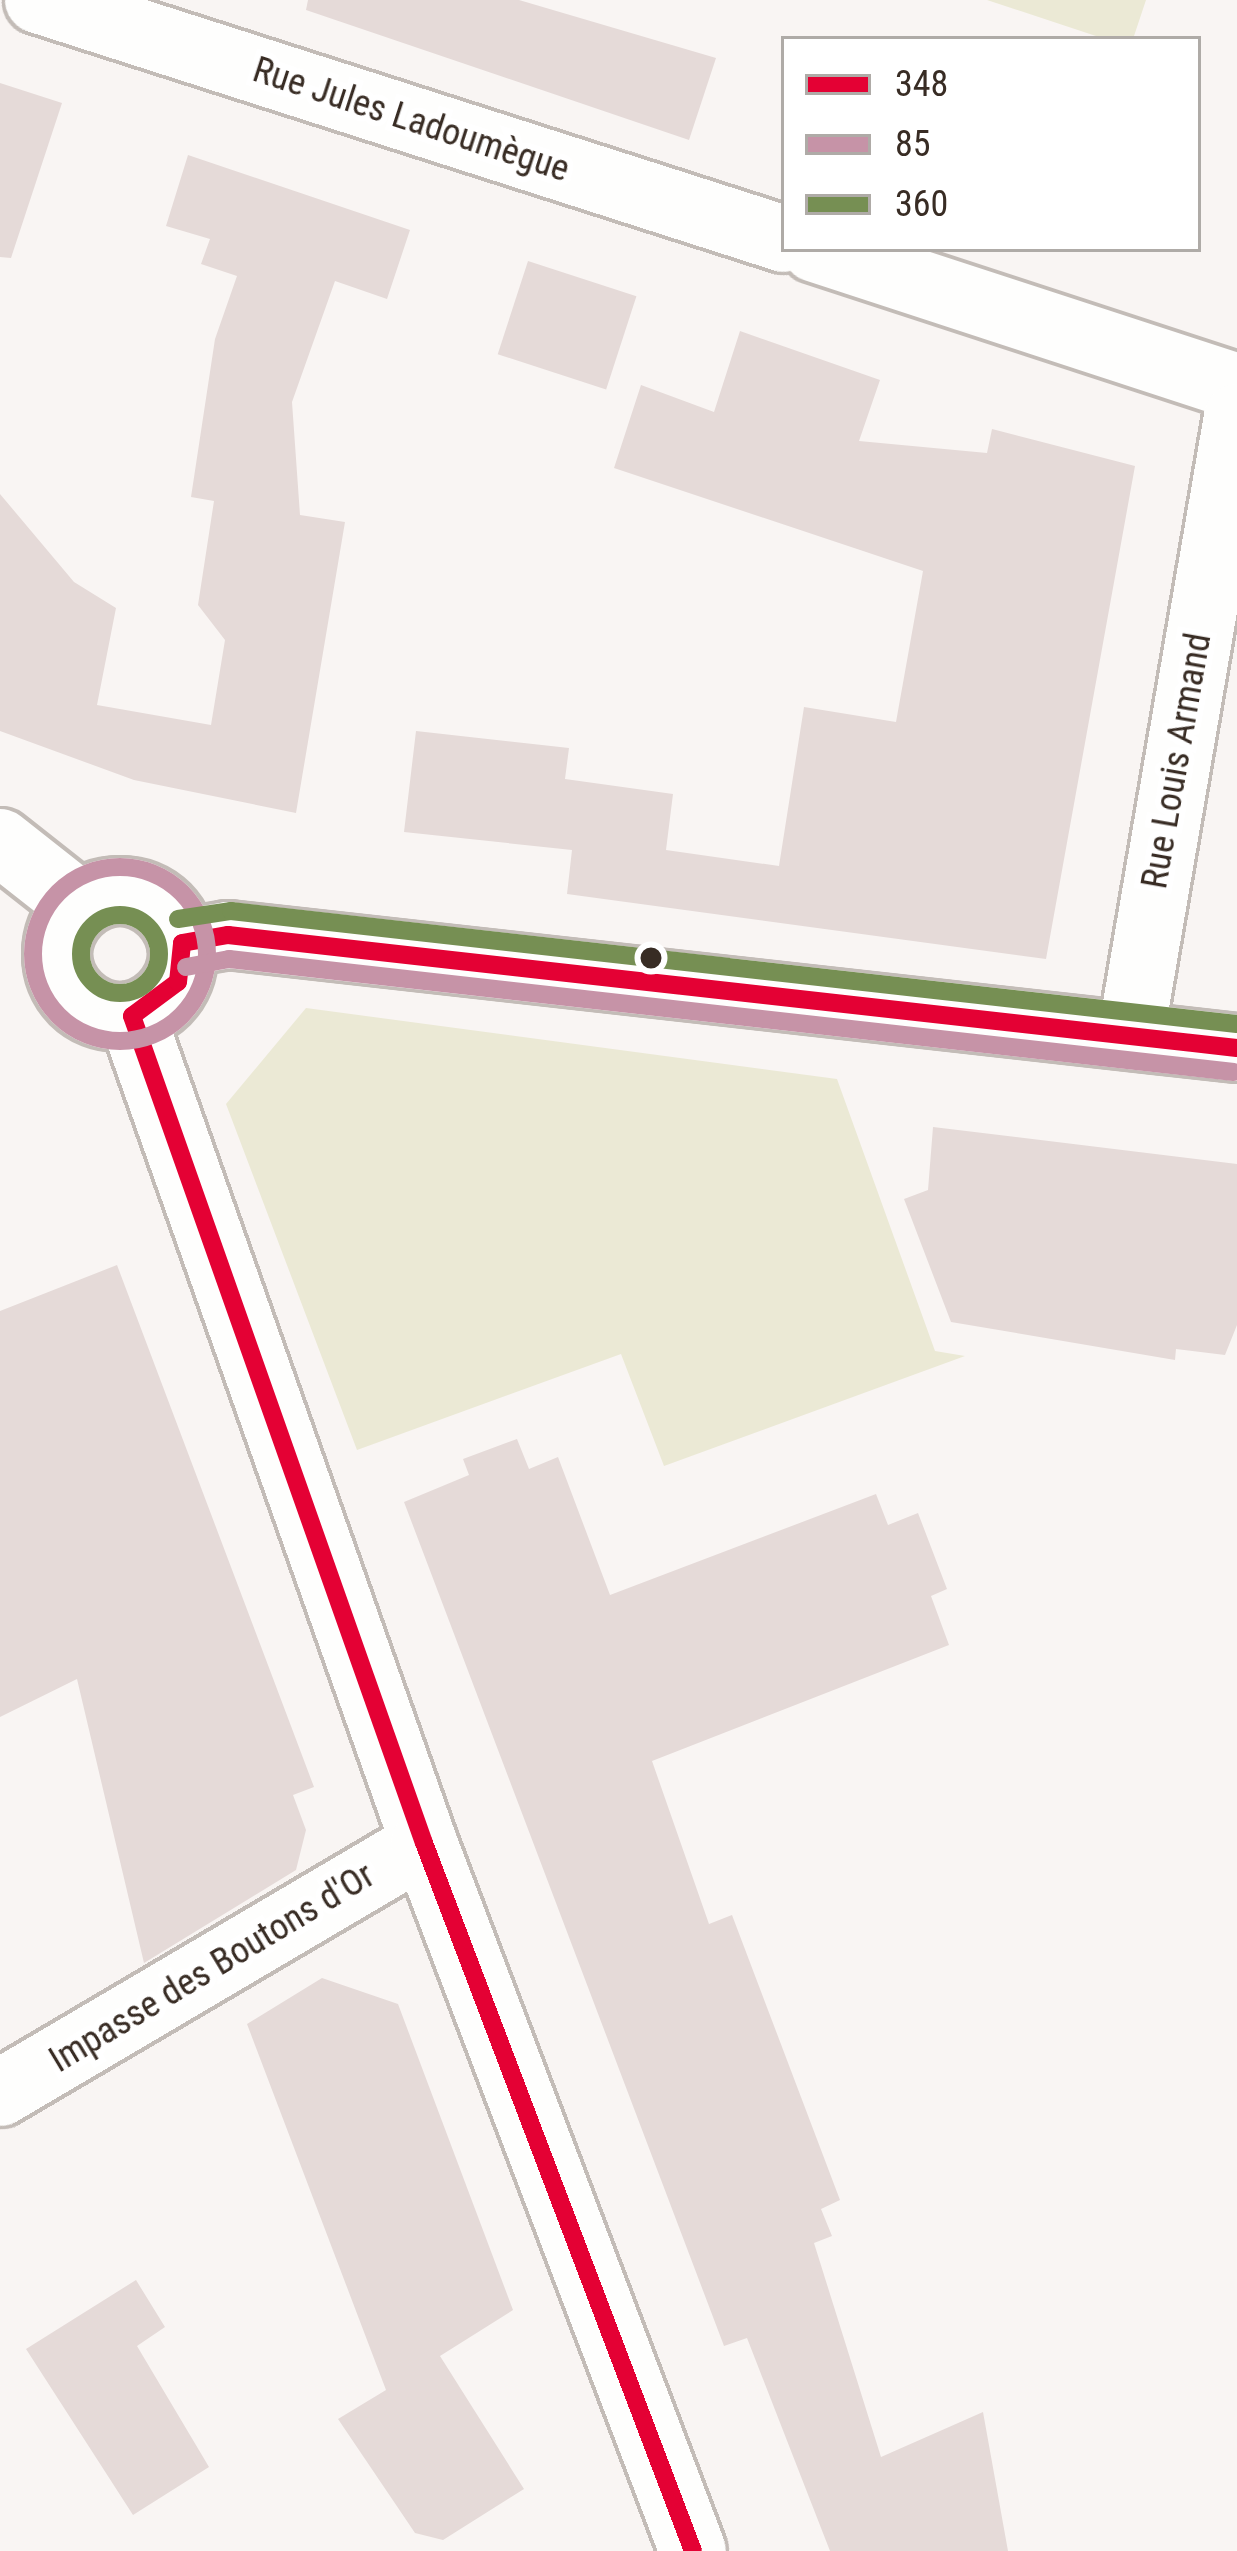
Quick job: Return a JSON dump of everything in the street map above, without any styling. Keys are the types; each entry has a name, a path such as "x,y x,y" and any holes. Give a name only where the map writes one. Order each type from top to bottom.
{"street":[{"name":"Rue Jules Ladoumègue","path":"38,0 781,238"},
{"path":"824,252 1237,386"},
{"name":"Rue Louis Armand","path":"1131,1034 1237,417"},
{"path":"0,842 80,905"},
{"path":"133,892 165,911 182,944 178,982 132,1016 91,1010 63,981 58,940 80,905 133,892"},
{"path":"182,944 228,935 1237,1048"},
{"path":"132,1016 424,1843 693,2551"},
{"name":"Impasse des Boutons d'Or","path":"0,2093 424,1843"}],"shaded area":[{"path":"987,0 1146,0 1134,36 1096,36"},
{"path":"306,1008 837,1079 935,1351 965,1356 664,1466 621,1354 357,1450 226,1104"}],"building":[{"path":"308,0 519,0 716,58 689,140 306,10"},
{"path":"0,83 62,103 11,258 0,257"},
{"path":"188,155 410,230 387,299 335,281 292,402 300,515 345,522 296,813 134,780 0,731 0,494 74,582 116,608 97,705 211,725 225,640 198,605 214,501 191,497 215,339 237,276 201,264 210,239 166,226"},
{"path":"528,261 636,296 606,389 498,354"},
{"path":"740,331 880,380 859,441 987,453 992,429 1135,466 1046,959 567,894 572,850 404,832 416,731 569,748 565,779 673,794 666,850 779,866 804,707 896,722 923,571 614,468 641,385 714,412"},
{"path":"933,1127 1237,1164 1237,1325 1225,1355 1176,1349 1175,1360 951,1322 904,1199 928,1190"},
{"path":"117,1265 314,1787 293,1795 306,1830 296,1870 144,1963 77,1679 0,1717 0,1311"},
{"path":"517,1439 529,1469 558,1457 610,1595 876,1494 888,1525 918,1513 947,1589 931,1596 949,1645 652,1761 709,1924 732,1915 840,2200 821,2209 832,2236 814,2243 881,2457 983,2412 1008,2551 830,2551 747,2338 724,2346 404,1502 469,1475 463,1459"},
{"path":"322,1978 398,2004 513,2310 440,2356 524,2489 443,2540 415,2533 338,2419 386,2390 247,2024"},
{"path":"136,2280 165,2327 137,2346 209,2467 133,2515 26,2349"}],"transit line":[{"name":"85","path":"120,867 153,874 181,893 200,921 207,954 200,987 181,1015 153,1034 120,1041 87,1034 59,1015 40,987 33,954 40,921 59,893 87,874 120,867"},
{"name":"360","path":"178,919 231,911 1237,1024"},
{"name":"360","path":"120,915 147,927 159,954 147,981 120,993 93,981 81,954 93,927 120,915"},
{"name":"348","path":"693,2551 424,1843 132,1016 178,982 182,943 228,935 1237,1048"},
{"name":"85","path":"186,967 229,959 1234,1072"}]}
